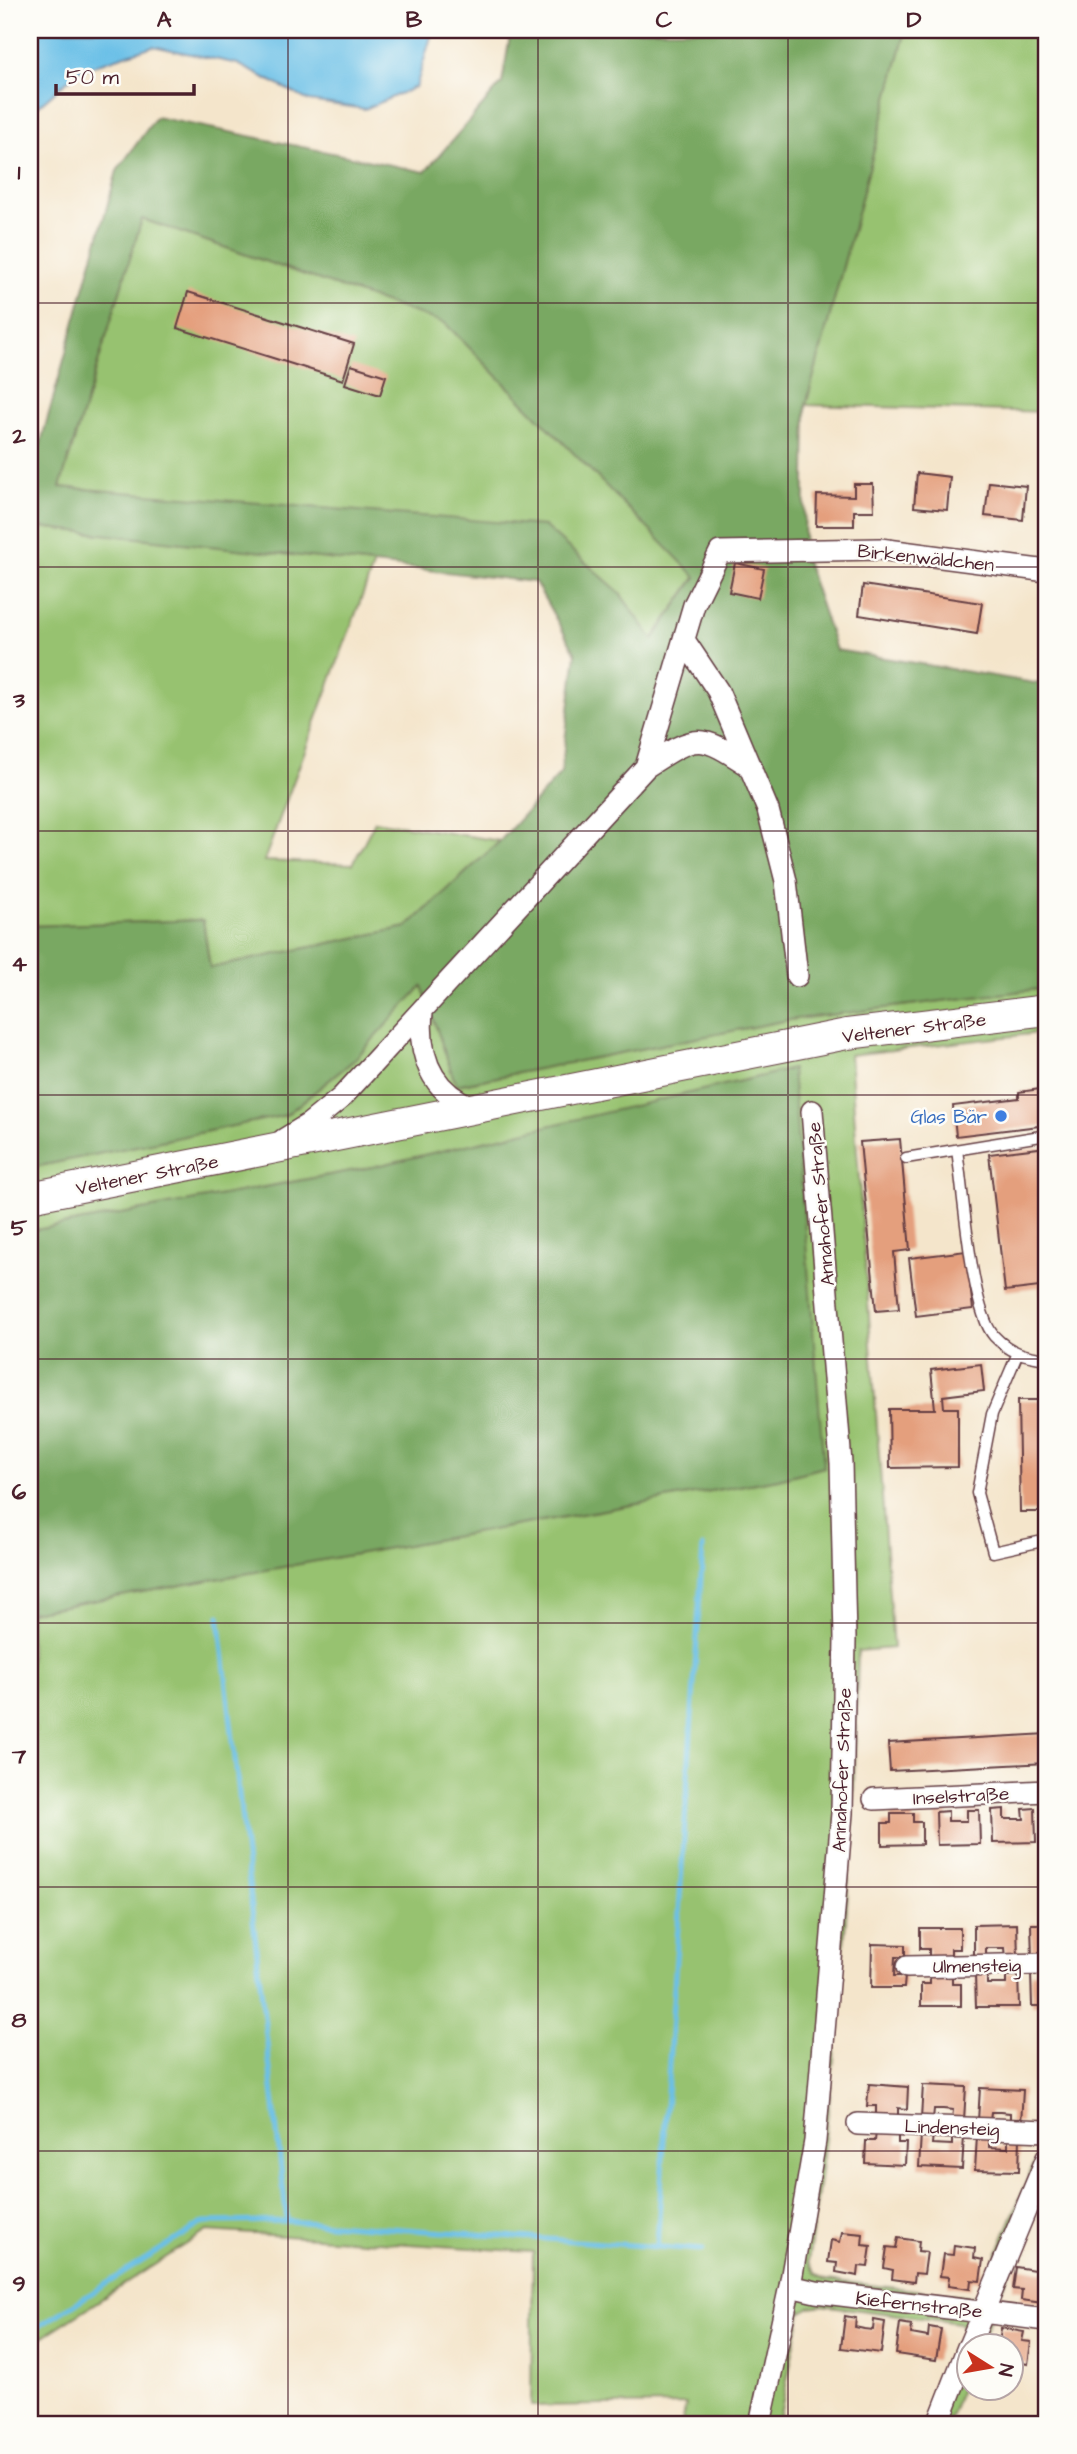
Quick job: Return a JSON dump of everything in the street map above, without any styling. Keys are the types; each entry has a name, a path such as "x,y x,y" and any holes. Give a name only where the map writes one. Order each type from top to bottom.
{"main road":[{"name":"Veltener Straße","path":"30,1197 847,1034 1047,1010"}],"street":[{"name":"Birkenwäldchen","path":"684,640 694,605 720,552 880,549 1047,571"},
{"path":"646,767 684,640"},
{"path":"684,640 718,691 768,810 786,881 797,976"},
{"path":"264,1150 309,1124 341,1098 646,767 684,742 714,743 751,767"},
{"path":"422,1012 419,1038 429,1067 448,1096 471,1107"},
{"name":"Annahofer Straße","path":"760,2424 790,2286 816,2141 842,1813 844,1692 841,1463 812,1111"},
{"name":"Inselstraße","path":"874,1799 1047,1791"},
{"name":"Ulmensteig","path":"907,1966 1047,1964"},
{"name":"Lindensteig","path":"858,2124 1047,2131"},
{"path":"975,2332 1039,2205 1047,2158"},
{"name":"Kiefernstraße","path":"790,2286 817,2292 1047,2320"},
{"path":"938,2424 954,2384"}],"lane":[{"path":"906,1158 1047,1136"},
{"path":"957,1150 980,1309 993,1335 1017,1355 1047,1359"},
{"path":"1017,1355 992,1414 977,1493 993,1552 1047,1539"}],"green space":[{"path":"511,30 906,30 806,405 804,555 836,650 1047,685 1047,988 788,1020 456,1085 422,986 354,1060 286,1115 30,1168 30,926 203,920 210,968 407,927 500,841 561,773 576,654 535,582 30,526 30,481 117,171 156,117 425,172 502,83","holes":["142,219 445,323 696,577 653,639 618,591 544,526 60,487"]},
{"path":"906,30 1047,30 1047,412 806,405"},
{"path":"142,219 445,323 696,576 652,640 618,591 60,487"},
{"path":"30,526 374,564 264,861 353,864 375,821 500,841 407,927 210,968 203,920 30,926"},
{"path":"422,985 457,1085 788,1020 1047,988 1047,1032 850,1055 893,1648 858,1651 853,1805 843,1958 828,2110 808,2262 815,2273 826,2280 976,2297 982,2291 1047,2131 1047,2178 984,2332 963,2332 960,2323 822,2305 810,2307 801,2313 778,2424 682,2424 686,2404 531,2406 533,2252 207,2231 30,2345 30,1612 778,1479 824,1467 372,1167 30,1231 30,1168 286,1115 354,1060"},
{"path":"792,1069 824,1467 778,1479 30,1612 30,1231 372,1167"},
{"path":"954,2359 956,2402 947,2424 928,2424"}],"water":[{"path":"30,30 433,30 416,87 365,109 309,101 238,64 153,46 80,70 30,113"}],"building":[{"path":"188,292 354,344 343,380 177,328"},
{"path":"351,365 386,376 380,395 345,384"},
{"path":"917,473 950,477 947,510 914,507"},
{"path":"989,482 1026,486 1023,520 985,516"},
{"path":"854,484 873,484 874,511 854,511 854,526 816,526 817,495 854,496"},
{"path":"735,563 764,569 758,598 729,592"},
{"path":"863,585 982,603 977,634 859,615"},
{"name":"Glas Bär","path":"1047,1088 1047,1125 956,1136 953,1106 1019,1098 1019,1092"},
{"path":"900,1139 910,1250 894,1252 899,1309 876,1311 860,1142"},
{"path":"1047,1147 1047,1327 1044,1327 1039,1287 1005,1291 989,1154"},
{"path":"966,1251 973,1309 916,1316 909,1258"},
{"path":"981,1364 984,1391 943,1396 944,1408 958,1408 958,1467 890,1468 889,1409 935,1409 931,1370"},
{"path":"1018,1400 1047,1400 1047,1512 1020,1512"},
{"path":"1047,1734 1047,1763 890,1771 888,1743"},
{"path":"1035,1808 1036,1842 993,1843 992,1810 1004,1809 1004,1819 1024,1819 1023,1809"},
{"path":"967,1810 979,1810 980,1844 937,1845 936,1812 948,1811 948,1821 967,1821"},
{"path":"891,1813 913,1813 913,1822 922,1822 922,1844 882,1845 882,1823 891,1823"},
{"path":"1017,1924 1018,1958 1006,1958 1005,1948 986,1948 986,1958 974,1959 974,1925"},
{"path":"1031,1924 1047,1924 1044,1958 1032,1958"},
{"path":"920,1928 960,1928 960,1949 951,1949 951,1959 929,1959 929,1949 920,1949"},
{"path":"872,1944 905,1945 905,1957 895,1957 894,1976 905,1976 904,1988 871,1988"},
{"path":"1043,1972 1043,1983 1047,1983 1047,2006 1032,2006 1031,1973"},
{"path":"1006,1973 1018,1973 1019,2007 976,2007 975,1974 987,1974 987,1984 1006,1984"},
{"path":"930,1975 952,1975 952,1984 961,1984 961,2006 921,2006 921,1984 930,1984"},
{"path":"869,2084 908,2087 907,2109 898,2108 898,2117 876,2116 876,2106 867,2106"},
{"path":"923,2085 966,2087 964,2120 952,2120 953,2110 943,2109 934,2109 933,2119 921,2118"},
{"path":"980,2088 1023,2090 1021,2123 1010,2123 1010,2113 1000,2112 991,2112 990,2122 978,2121"},
{"path":"876,2132 898,2133 898,2143 906,2143 905,2165 865,2163 866,2141 875,2141"},
{"path":"921,2134 933,2134 932,2144 952,2145 952,2135 964,2136 962,2169 919,2167"},
{"path":"977,2136 989,2137 989,2147 1008,2148 1008,2137 1020,2138 1019,2171 975,2170"},
{"path":"842,2232 863,2234 862,2245 871,2246 868,2267 859,2266 858,2276 836,2272 837,2263 828,2262 831,2240 840,2242"},
{"path":"898,2238 919,2241 918,2251 927,2252 924,2274 915,2273 914,2282 892,2279 893,2270 884,2268 887,2247 896,2248"},
{"path":"954,2245 975,2248 974,2258 983,2260 980,2281 971,2280 970,2289 948,2286 949,2277 940,2276 943,2254 953,2255"},
{"path":"1016,2267 1047,2272 1047,2294 1044,2293 1043,2303 1021,2300 1022,2290 1013,2289"},
{"path":"845,2316 856,2318 855,2327 864,2329 873,2330 874,2320 885,2322 881,2353 841,2348"},
{"path":"900,2323 912,2325 911,2334 928,2337 929,2327 941,2329 936,2360 896,2354"},
{"path":"1001,2328 1024,2332 1001,2332"},
{"path":"1024,2341 1031,2342 1028,2364 1024,2363"}],"waterway":[{"path":"657,2247 703,1547"},
{"path":"219,1616 287,2221"},
{"path":"30,2332 204,2222 287,2221 703,2250"}],"place":[{"name":"Glas Bär","path":"1001,1116"}]}
